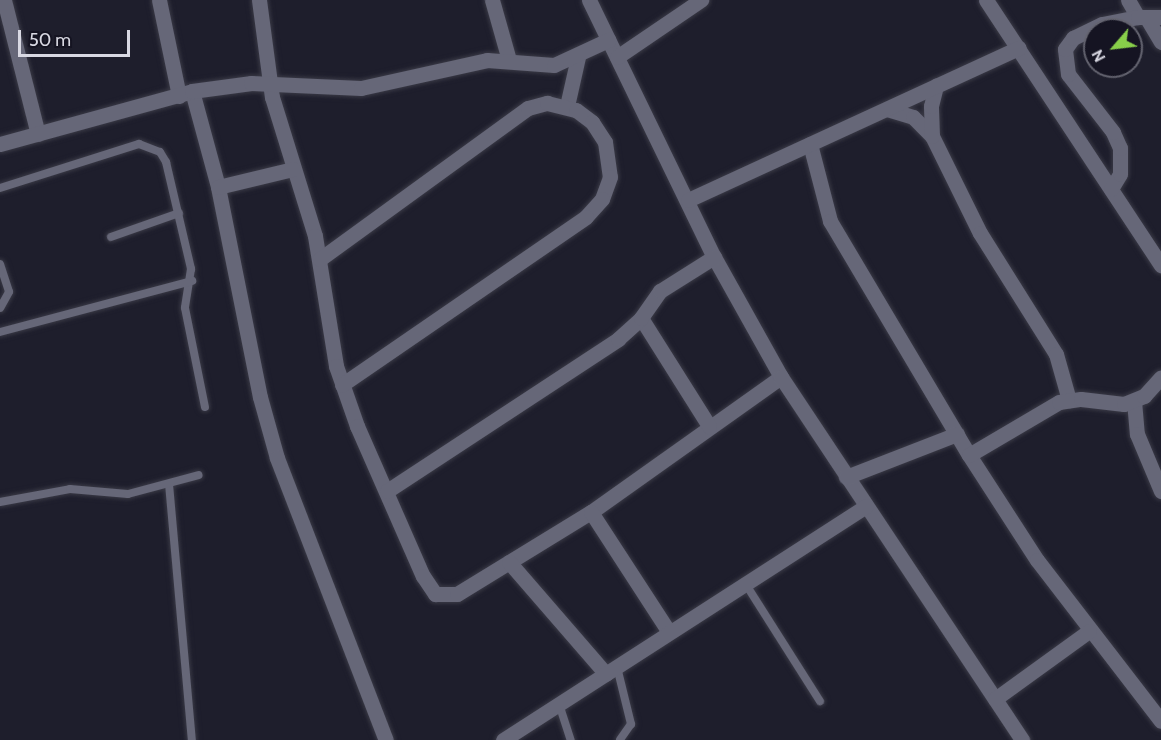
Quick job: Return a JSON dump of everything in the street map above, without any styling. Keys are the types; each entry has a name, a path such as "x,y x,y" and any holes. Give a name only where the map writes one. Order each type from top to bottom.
{"street":[{"path":"159,0 185,93 218,187 260,397 277,458 386,740"},
{"path":"259,0 270,84 320,259 330,338 342,385 423,576 435,594 457,594 591,512 781,377"},
{"path":"492,0 509,60"},
{"path":"589,0 714,257 781,377 1022,740"},
{"path":"617,57 701,0"},
{"path":"986,0 1161,265"},
{"path":"1128,0 1148,17 1161,42"},
{"path":"3,4 38,134"},
{"path":"1111,189 1121,165 1117,140 1068,74 1064,56 1068,43 1077,35 1102,24 1148,17"},
{"path":"0,144 185,93 270,84 361,88 475,62 509,60 546,66 578,57 608,40"},
{"path":"688,200 1019,48"},
{"path":"567,106 578,57"},
{"path":"932,136 931,106 936,86"},
{"path":"320,259 520,112 547,103 567,106 591,122 609,153 607,189 595,209 342,385"},
{"path":"887,109 913,117 932,136 974,222 1056,354 1070,400"},
{"path":"810,144 830,221 969,455 1022,539 1089,631 1161,721"},
{"path":"218,187 293,169"},
{"path":"387,491 618,339 641,318 668,285 714,257"},
{"path":"641,318 709,426"},
{"path":"969,455 1048,406 1070,400 1113,406 1134,401 1152,389 1161,377"},
{"path":"1134,401 1137,434 1161,491"},
{"path":"846,477 957,434"},
{"path":"504,740 866,506"},
{"path":"591,512 669,632"},
{"path":"509,562 611,670"},
{"path":"995,699 1089,631"}],"lane":[{"path":"0,188 145,144 160,152 166,162 179,213 192,281 185,308 205,407"},
{"path":"111,237 179,213"},
{"path":"0,264 9,292 0,308"},
{"path":"0,332 192,281"},
{"path":"0,502 70,489 128,494 199,475"},
{"path":"169,484 192,740"},
{"path":"745,583 820,701"},
{"path":"611,670 631,724 620,740"},
{"path":"560,704 571,740"}]}
